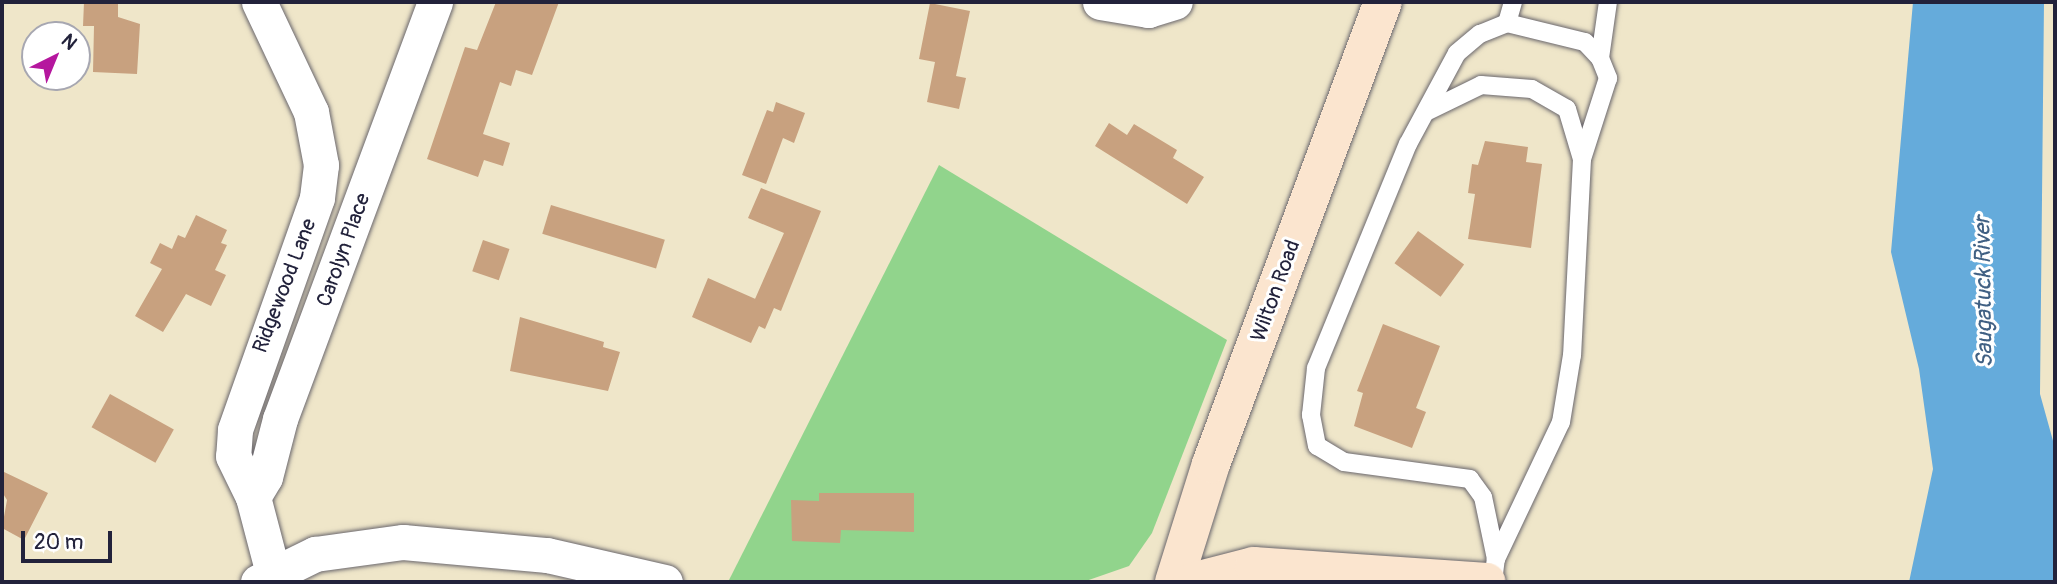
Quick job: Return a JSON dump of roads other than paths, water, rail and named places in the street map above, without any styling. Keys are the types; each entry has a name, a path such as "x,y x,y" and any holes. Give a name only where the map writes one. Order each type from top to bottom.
{"main road":[{"name":"Wilton Road","path":"1174,582 1212,464 1383,2"},
{"path":"1192,582 1254,566 1445,580 1491,571"}],"street":[{"name":"Ridgewood Lane","path":"259,2 311,112 321,165 317,198 235,430 233,456 253,497 266,577"},
{"name":"Carolyn Place","path":"253,497 265,477 280,419 435,2"},
{"path":"1100,2 1148,10 1175,2"},
{"path":"266,577 315,554 423,542 547,555 665,582"}],"lane":[{"path":"1507,23 1513,2"},
{"path":"1600,58 1608,2"},
{"path":"1493,582 1483,497 1470,480 1344,463 1323,453 1313,430 1316,368 1408,144 1457,53 1480,34 1507,23 1586,42 1600,58 1608,78 1582,159"},
{"path":"1426,112 1481,85 1532,89 1567,109 1575,124 1582,159 1572,355 1561,422 1491,571"}],"water":[{"name":"Saugatuck River","path":"1913,2 2044,2 2040,394 2055,448 2055,582 1909,582 1933,469 1919,369 1891,252"}]}
